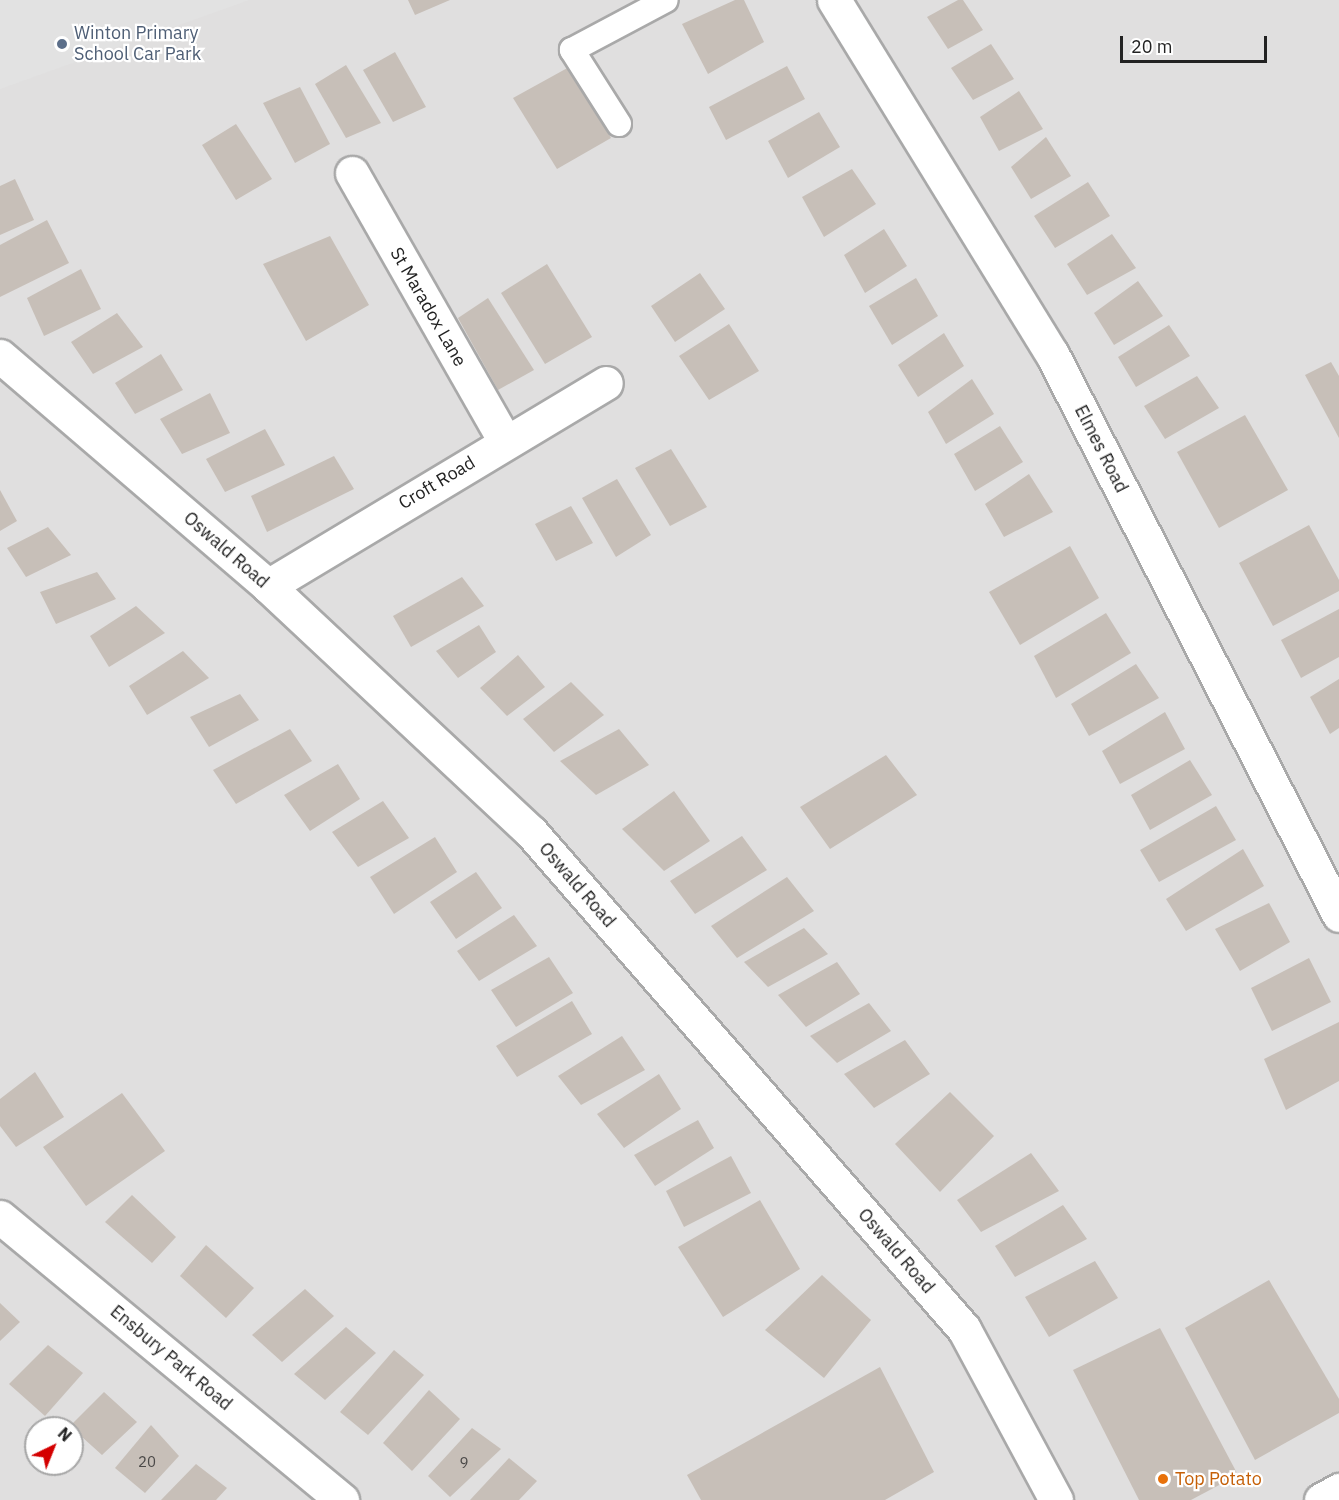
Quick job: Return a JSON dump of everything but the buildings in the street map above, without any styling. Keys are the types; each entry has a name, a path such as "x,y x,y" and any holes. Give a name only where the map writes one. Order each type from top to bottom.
{"street":[{"name":"Elmes Road","path":"834,0 1052,354 1339,915"},
{"name":"St Maradox Lane","path":"352,173 505,441"},
{"name":"Oswald Road","path":"0,356 268,586 531,832 964,1329 1056,1500"},
{"name":"Croft Road","path":"268,586 505,441 606,383"},
{"name":"Ensbury Park Road","path":"0,1216 342,1500"},
{"path":"1321,1500 1339,1490"}],"lane":[{"path":"619,124 572,50 666,0"}],"shaded area":[{"path":"0,0 1339,0 1339,1500 0,1500"},
{"name":"Winton Primary School Car Park","path":"0,0 249,0 0,89"}],"place":[{"name":"Winton Primary School Car Park","path":"62,44"},
{"name":"Top Potato","path":"1163,1479"}]}
